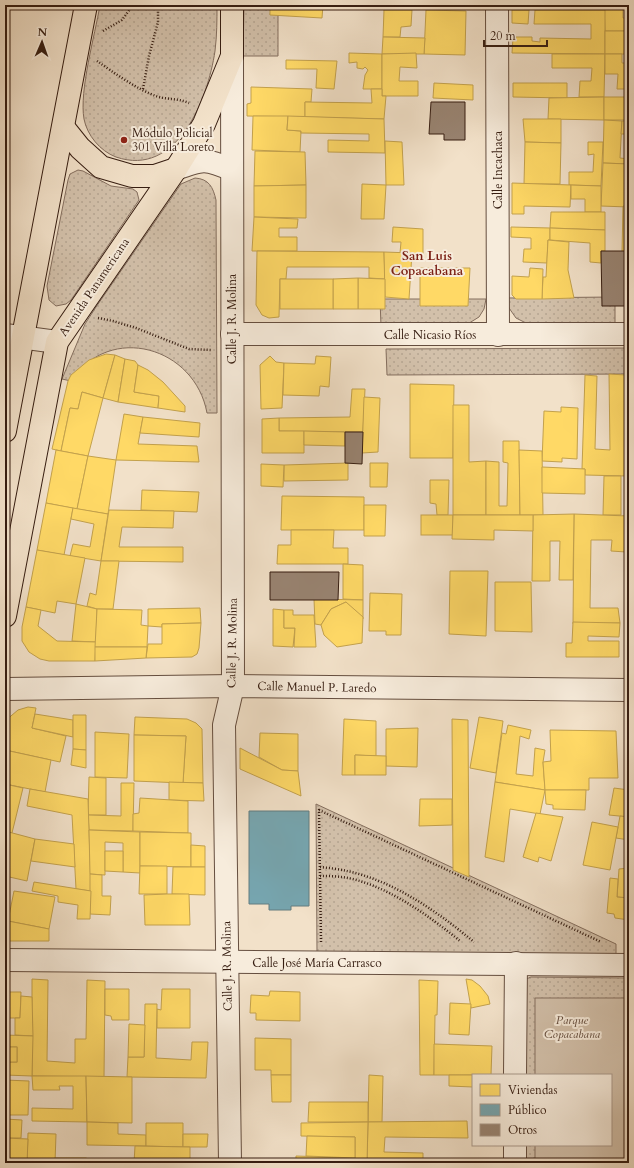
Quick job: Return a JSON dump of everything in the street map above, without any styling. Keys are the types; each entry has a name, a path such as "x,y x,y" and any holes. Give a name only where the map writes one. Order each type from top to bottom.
{"main road":[{"path":"70,5 80,43"},
{"path":"5,430 14,336 64,128 86,5"},
{"name":"Avenida Panamericana","path":"5,616 57,342 176,169 204,124 232,56 232,5"},
{"path":"64,128 80,148 100,167 132,176 155,176 176,169"}],"street":[{"name":"Calle Incachaca","path":"497,5 498,335"},
{"name":"Calle J. R. Molina","path":"230,1163 224,725 233,686 232,56"},
{"path":"176,169 200,160 218,164 232,170"},
{"name":"Calle Nicasio Ríos","path":"232,334 629,334"},
{"path":"14,336 57,342"},
{"name":"Calle Manuel P. Laredo","path":"5,689 233,686 629,690"},
{"name":"Calle José María Carrasco","path":"5,960 621,965"},
{"path":"515,1074 516,963"},
{"path":"514,1163 515,1146"}],"path":[{"path":"99,31 104,31 122,20 133,5"},
{"path":"143,89 149,56 158,22 158,5"},
{"path":"94,61 98,61 112,72 154,96 164,99 180,99 193,105"},
{"path":"94,318 113,321 136,328 189,349 211,350"},
{"path":"321,963 319,810 612,948 621,965"},
{"path":"320,867 348,871 378,880 433,911 479,946"},
{"path":"320,876 342,877 362,883 401,900 437,924 464,946"}],"green space":[{"path":"100,5 217,5 217,33 215,51 205,91 197,111 186,130 172,145 156,156 137,160 116,157 100,147 88,131 84,119 84,94 88,63"},
{"path":"244,5 278,5 278,56 243,56"},
{"path":"78,170 83,171 111,186 133,189 137,192 139,200 71,300 66,304 56,306 49,300 47,286 68,180 70,174"},
{"path":"195,178 204,180 210,184 216,200 217,413 207,413 199,390 186,372 169,358 149,350 128,348 107,352 88,363 71,381 62,379 85,324 96,307 181,184"},
{"path":"615,297 615,324 530,325 516,318 509,308 506,298"},
{"path":"380,299 486,299 484,309 479,317 466,325 381,326"},
{"path":"629,348 629,374 387,375 386,349"},
{"path":"316,804 616,944 616,955 317,954"},
{"name":"Parque Copacabana","path":"531,977 629,978 629,1163 521,1163 521,1146 612,1146 612,1074 521,1074 526,979"},
{"name":"Parque Copacabana","path":"535,998 629,998 629,1163 535,1163 535,1146 612,1146 612,1074 535,1074"}],"building: Viviendas":[{"path":"270,5 323,5 322,18 270,15"},
{"path":"384,5 404,5 404,10 384,10"},
{"path":"531,5 542,5 543,10 531,9"},
{"path":"604,5 623,5 623,18 629,18 629,31 605,31"},
{"path":"384,10 412,10 411,26 401,27 400,37 383,37"},
{"path":"426,10 466,11 465,55 424,54"},
{"path":"512,10 529,10 528,24 512,23"},
{"path":"535,10 605,10 605,54 512,53 513,37 532,37 532,41 540,42 540,38 591,39 591,24 534,24"},
{"path":"605,31 629,31 629,54 605,54"},
{"path":"383,37 425,38 424,54 382,54"},
{"path":"349,53 382,54 382,89 363,89 365,75 368,70 365,67 363,69 357,68 357,62 349,63"},
{"path":"416,53 417,68 400,67 399,81 418,81 418,96 382,96 382,54"},
{"path":"552,54 605,54 604,97 579,97 580,81 591,81 592,68 552,68"},
{"path":"605,54 622,54 622,63 629,63 629,89 617,89 618,74 605,74"},
{"path":"286,60 337,61 334,89 316,88 317,69 286,69"},
{"path":"434,83 473,85 473,100 433,98"},
{"path":"513,83 567,83 567,98 513,97"},
{"path":"251,87 312,89 311,102 305,102 305,117 247,116 247,104 251,103"},
{"path":"371,89 382,89 382,96 386,96 384,119 305,117 305,102 372,103"},
{"path":"604,97 604,120 548,119 549,98"},
{"path":"604,97 629,97 629,120 604,120"},
{"path":"253,116 288,116 287,130 301,131 300,152 252,150"},
{"path":"288,116 384,119 385,153 328,152 328,140 369,141 369,134 301,133 301,131 287,130"},
{"path":"523,119 561,119 561,143 525,142"},
{"path":"604,120 622,121 620,158 629,159 629,164 603,163"},
{"path":"622,121 629,121 629,134 621,134"},
{"path":"385,141 402,142 404,185 386,185"},
{"path":"525,142 561,143 560,184 524,184"},
{"path":"588,142 603,142 601,186 569,185 569,172 593,172 594,154 588,155"},
{"path":"255,151 305,152 306,185 254,186"},
{"path":"603,163 629,164 628,207 601,206"},
{"path":"512,183 571,185 570,207 524,206 524,214 512,214"},
{"path":"362,184 386,185 384,219 361,219"},
{"path":"306,185 306,218 254,217 254,186"},
{"path":"571,185 601,186 601,212 585,212 585,199 571,199"},
{"path":"623,206 629,207 629,252 622,252"},
{"path":"551,212 605,212 605,230 550,228"},
{"path":"254,217 298,219 297,228 279,228 279,237 297,237 297,251 252,251"},
{"path":"393,227 423,229 423,254 400,253 401,242 392,242"},
{"path":"511,227 550,228 547,263 523,262 524,249 531,249 531,238 511,237"},
{"path":"550,228 605,230 605,251 601,251 601,263 590,262 590,243 550,240"},
{"path":"548,240 569,242 568,270 574,298 542,299 543,277 546,277"},
{"path":"257,251 384,252 385,279 369,278 369,267 287,267 286,279 280,279 279,317 269,318 262,315 256,305"},
{"path":"384,252 412,253 409,299 385,297"},
{"path":"420,268 470,268 468,306 420,306"},
{"path":"530,268 543,269 542,299 516,299 512,295 512,276 529,277"},
{"path":"358,278 385,279 385,309 358,309"},
{"path":"358,278 358,309 333,309 333,279"},
{"path":"280,279 333,279 333,309 280,309"},
{"path":"106,354 115,355 103,398 82,392 78,409 70,408 61,451 52,449 68,381 71,375 89,360"},
{"path":"627,354 629,355 629,421 625,421"},
{"path":"115,355 125,359 118,402 103,398"},
{"path":"270,356 276,362 284,363 282,408 261,409 260,365"},
{"path":"316,356 331,357 329,387 320,386 319,396 283,395 284,363 315,364"},
{"path":"125,359 135,361 138,365 134,392 159,396 158,408 118,402"},
{"path":"138,365 148,370 163,382 185,406 185,412 158,408 159,396 134,392"},
{"path":"609,374 626,375 627,476 585,475 585,469 582,469 585,375 597,376 595,449 610,450"},
{"path":"410,384 454,385 453,458 410,458"},
{"path":"352,389 365,389 363,432 279,431 279,418 350,417"},
{"path":"82,392 103,398 88,456 61,451 70,408 78,409"},
{"path":"364,397 380,398 378,452 362,453"},
{"path":"453,405 469,405 469,462 486,461 486,515 453,515"},
{"path":"561,407 578,408 577,459 562,458 562,462 542,461 544,411 561,412"},
{"path":"124,414 143,417 138,444 197,446 199,462 116,460"},
{"path":"143,417 200,423 199,437 140,433"},
{"path":"279,418 279,431 304,431 304,453 262,453 262,419"},
{"path":"625,421 629,421 629,516 627,516"},
{"path":"304,431 345,432 345,446 304,445"},
{"path":"503,441 519,441 520,515 486,515 486,461 499,462 499,506 507,506 508,463 503,462"},
{"path":"56,450 88,456 77,509 46,503"},
{"path":"519,450 542,451 543,515 520,515"},
{"path":"88,456 116,460 108,514 77,509"},
{"path":"348,463 348,480 284,481 284,465"},
{"path":"370,463 388,463 387,487 370,487"},
{"path":"261,464 284,465 283,487 261,486"},
{"path":"542,467 585,469 585,494 542,493"},
{"path":"604,476 621,476 621,515 603,515"},
{"path":"430,480 449,480 448,515 437,515 436,504 430,503"},
{"path":"142,490 199,492 197,512 141,510"},
{"path":"282,496 364,497 364,530 281,530"},
{"path":"46,503 73,508 64,555 37,550"},
{"path":"364,505 386,505 385,536 364,536"},
{"path":"73,508 108,514 101,561 70,556 73,544 90,547 94,524 71,519"},
{"path":"109,510 174,511 173,528 122,527 119,547 183,547 183,562 101,561"},
{"path":"574,514 629,516 626,552 611,551 612,540 591,540 590,608 618,608 620,623 573,624"},
{"path":"574,514 573,580 559,580 560,541 550,541 550,581 532,581 533,515"},
{"path":"421,515 453,515 453,535 421,535"},
{"path":"453,515 533,515 533,531 494,530 494,540 452,539"},
{"path":"629,527 629,555 626,555 626,552"},
{"path":"291,530 334,530 333,548 348,548 348,564 277,564 278,545 291,545"},
{"path":"37,550 85,558 76,604 57,601 55,613 26,607"},
{"path":"626,555 629,555 629,581 626,581"},
{"path":"101,561 119,561 113,609 97,609 87,606 90,593 96,595"},
{"path":"343,564 363,565 363,600 343,599"},
{"path":"450,571 488,571 486,636 449,634"},
{"path":"495,582 531,582 532,632 495,631"},
{"path":"370,593 402,594 401,635 386,635 386,631 369,631"},
{"path":"314,599 363,600 363,619 346,602 331,609 321,625 315,624"},
{"path":"346,602 363,617 362,643 337,647 324,635 321,625 331,609"},
{"path":"76,604 97,609 96,642 72,641"},
{"path":"629,604 629,641 628,641"},
{"path":"26,607 41,610 38,626 57,641 96,642 95,661 49,661 40,659 29,652 22,641 22,627"},
{"path":"200,608 201,623 162,624 162,627 148,626 148,609"},
{"path":"97,609 142,610 141,625 148,626 147,647 95,647"},
{"path":"273,609 284,610 284,628 295,628 293,647 273,646"},
{"path":"284,610 293,610 293,615 314,615 316,647 294,647 295,628 284,628"},
{"path":"573,622 620,623 619,637 588,636 588,641 619,641 619,657 566,657 566,643 572,643"},
{"path":"201,623 199,648 197,654 192,657 146,658 148,644 162,644 162,624"},
{"path":"95,647 147,647 146,658 95,661"},
{"path":"28,707 36,708 32,728 66,736 60,762 5,750 5,721 18,710"},
{"path":"35,714 73,720 73,737 32,728"},
{"path":"73,715 86,715 86,750 73,749"},
{"path":"135,717 187,719 196,723 202,729 203,783 183,783 186,736 134,735"},
{"path":"479,717 503,721 496,773 470,768"},
{"path":"344,719 376,721 376,756 355,755 355,775 342,775"},
{"path":"452,719 468,720 469,877 453,870"},
{"path":"508,725 531,730 529,739 520,736 516,774 533,776 535,748 545,750 543,762 545,790 495,782 502,733 506,734"},
{"path":"418,728 417,767 386,766 386,729"},
{"path":"550,730 616,731 618,778 589,778 589,790 545,790 543,762 551,761"},
{"path":"95,732 129,734 127,778 95,777"},
{"path":"260,733 298,734 298,771 282,770 259,757"},
{"path":"134,735 186,736 183,783 134,781"},
{"path":"240,748 282,770 298,771 301,796 240,769"},
{"path":"73,749 86,750 86,768 71,765"},
{"path":"5,750 51,760 45,792 5,784"},
{"path":"355,755 386,756 386,775 355,775"},
{"path":"89,777 106,778 106,815 88,815"},
{"path":"169,782 203,783 204,801 169,800"},
{"path":"495,782 545,790 540,814 510,809 504,862 485,857"},
{"path":"121,783 134,783 133,831 89,830 88,815 121,816"},
{"path":"5,784 23,788 12,833 5,831"},
{"path":"614,788 629,790 629,817 609,815"},
{"path":"30,789 88,799 91,891 76,889 72,815 27,806"},
{"path":"545,790 586,790 585,810 553,809 553,805 546,804"},
{"path":"140,798 188,801 188,833 133,831 133,814 139,813"},
{"path":"420,799 452,799 452,825 419,826"},
{"path":"536,813 563,817 551,861 539,857 538,862 523,857"},
{"path":"620,816 629,817 629,840 616,838"},
{"path":"592,822 618,827 610,870 583,865"},
{"path":"89,830 140,832 140,873 123,872 123,843 105,842 105,875 90,874"},
{"path":"5,831 35,839 27,881 5,876"},
{"path":"140,832 191,833 191,867 140,866"},
{"path":"35,839 74,844 75,867 31,861"},
{"path":"191,845 205,846 205,867 191,867"},
{"path":"105,851 123,851 123,872 105,871"},
{"path":"140,866 167,866 167,894 139,894"},
{"path":"173,867 205,867 205,895 172,894"},
{"path":"629,868 629,898 617,897 619,869"},
{"path":"90,874 102,875 102,896 111,896 110,915 90,914"},
{"path":"610,878 618,879 617,897 629,898 629,920 615,918 614,914 607,913"},
{"path":"34,882 91,891 90,919 77,919 78,905 58,902 58,896 32,891"},
{"path":"14,891 55,897 49,929 8,921"},
{"path":"189,894 190,925 145,925 144,895"},
{"path":"5,916 9,918 8,921 49,929 49,941 5,941"},
{"path":"32,979 48,980 47,1061 75,1063 75,1039 86,1039 87,980 105,981 104,1077 32,1076"},
{"path":"466,979 472,980 480,986 488,996 490,1004 471,1008"},
{"path":"419,980 438,981 437,1015 435,1015 434,1075 420,1075"},
{"path":"105,989 129,989 129,1020 112,1020 111,1016 105,1015"},
{"path":"162,989 190,989 190,1028 157,1028 157,1009 161,1010"},
{"path":"270,991 300,992 300,1021 256,1020 256,1013 250,1013 251,995 269,996"},
{"path":"5,992 21,992 20,1018 5,1018"},
{"path":"21,996 32,997 33,1036 15,1035 15,1018 20,1018"},
{"path":"450,1003 471,1004 469,1035 449,1034"},
{"path":"145,1004 157,1004 156,1058 191,1060 192,1042 208,1042 206,1078 127,1077 128,1057 144,1057"},
{"path":"129,1024 145,1025 144,1057 128,1057"},
{"path":"5,1035 33,1036 32,1076 5,1075 5,1062 17,1062 17,1047 5,1047"},
{"path":"255,1038 291,1039 291,1075 271,1075 271,1070 255,1070"},
{"path":"434,1044 492,1046 491,1074 434,1075"},
{"path":"5,1047 17,1047 17,1062 5,1062"},
{"path":"271,1075 291,1075 291,1102 272,1102"},
{"path":"369,1075 383,1076 382,1122 368,1122"},
{"path":"449,1075 472,1075 472,1087 449,1086"},
{"path":"32,1076 86,1076 87,1122 32,1121 32,1108 73,1109 73,1086 59,1086 60,1090 33,1090"},
{"path":"86,1076 132,1077 132,1123 87,1122"},
{"path":"5,1080 29,1081 28,1115 5,1115"},
{"path":"309,1102 368,1102 368,1122 308,1122"},
{"path":"5,1119 22,1120 21,1138 5,1138"},
{"path":"467,1121 468,1138 385,1137 384,1152 423,1153 423,1163 367,1163 368,1122"},
{"path":"87,1122 118,1123 118,1134 146,1135 146,1146 87,1145"},
{"path":"368,1122 367,1163 296,1163 296,1156 355,1158 355,1137 301,1136 301,1123"},
{"path":"146,1123 183,1123 183,1147 146,1146"},
{"path":"28,1133 56,1134 55,1163 27,1163"},
{"path":"183,1134 208,1134 207,1147 183,1147"},
{"path":"307,1136 355,1137 355,1158 306,1156"},
{"path":"5,1138 28,1139 27,1163 5,1163"},
{"path":"135,1146 190,1147 190,1163 134,1163"},
{"path":"55,1158 86,1158 86,1163 55,1163"}],"building: Público":[{"path":"249,811 309,811 309,906 291,906 291,910 269,910 269,904 249,904"}],"building: Otros":[{"path":"431,102 465,102 465,140 444,140 444,134 429,134"},
{"path":"601,251 626,251 625,306 602,306"},
{"path":"626,258 629,258 629,306 625,306"},
{"path":"345,432 363,432 362,464 345,463"},
{"path":"270,572 339,572 338,600 270,600"}],"place":[{"name":"Módulo Policial 301 Villa Loreto","path":"124,140"}],"district":[{"name":"San Luis Copacabana","path":"427,264"}]}
